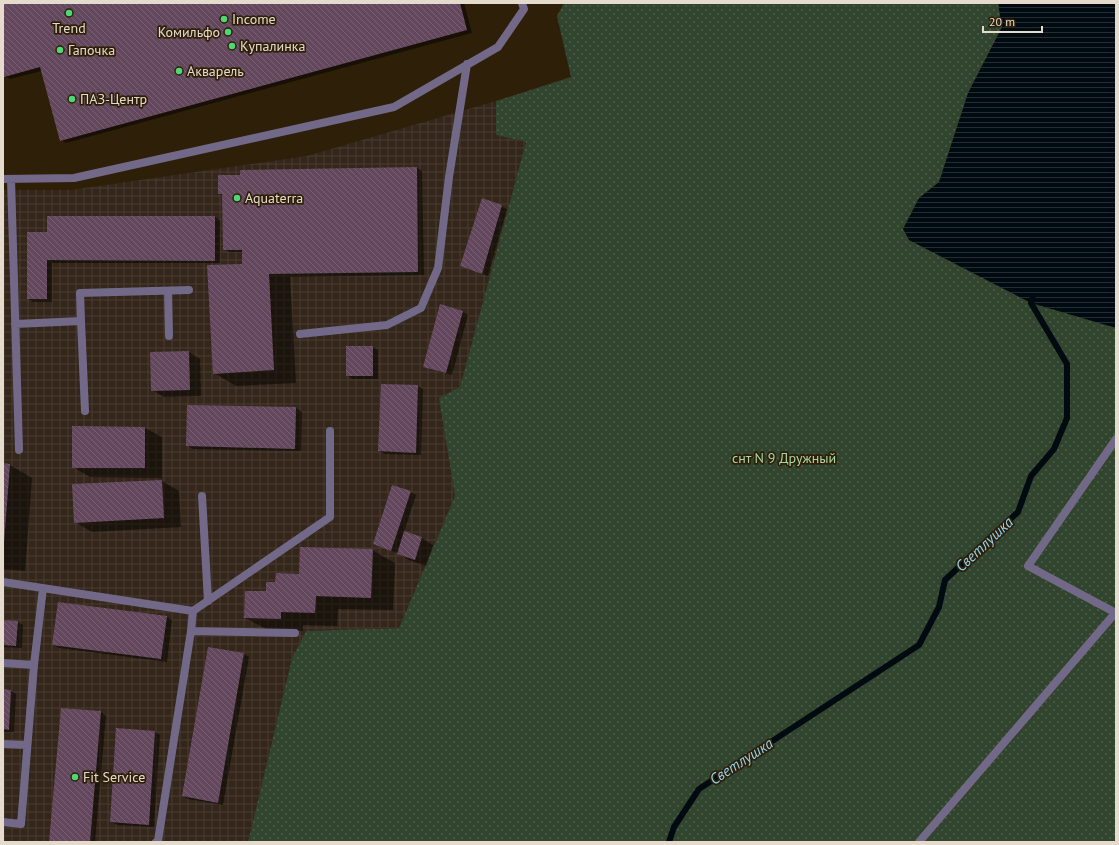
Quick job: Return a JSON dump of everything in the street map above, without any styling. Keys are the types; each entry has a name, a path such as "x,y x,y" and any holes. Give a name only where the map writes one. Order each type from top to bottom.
{"lane":[{"path":"19,450 15,324 7,179 74,178 394,107 498,47 524,9 522,3"},
{"path":"300,334 387,325 421,308 438,268 449,176 467,64"},
{"path":"85,411 80,293 189,290"},
{"path":"168,291 169,336"},
{"path":"15,324 81,321"},
{"path":"3,582 193,611 330,517 330,431"},
{"path":"918,842 1116,612 1028,566 1116,439"},
{"path":"202,496 208,601"},
{"path":"3,822 21,824 34,665 43,588"},
{"path":"156,842 158,841 193,611"},
{"path":"191,631 295,632"},
{"path":"3,663 34,665"},
{"path":"3,744 27,745"}],"shaded area":[{"path":"998,3 1116,3 1116,328 1031,303 909,240 903,229 919,198 939,182 968,93 1002,27"},
{"path":"496,101 496,135 526,142 460,388 440,398 455,496 399,628 306,631 292,658 248,842 3,842 3,190 71,190 307,156"}],"green space":[{"name":"снт N 9 Дружный","path":"564,3 1116,3 1116,842 248,842 292,658 306,631 399,628 455,496 439,398 460,387 526,142 496,135 496,101 571,77 557,16"}],"building":[{"name":"Акварель","path":"3,3 460,3 467,30 60,141 40,67 4,77"},
{"path":"417,167 418,272 269,274 274,370 213,374 207,265 242,264 242,250 223,250 222,194 218,194 218,175 240,175 240,170"},
{"path":"482,198 502,205 482,274 460,266"},
{"path":"47,216 215,216 215,261 47,260 47,299 27,299 27,232 47,232"},
{"path":"440,304 463,311 446,373 423,367"},
{"path":"346,346 373,346 373,376 346,376"},
{"path":"189,351 190,390 151,391 150,352"},
{"path":"381,384 418,385 416,453 378,451"},
{"path":"187,405 296,407 295,449 186,446"},
{"path":"72,426 145,427 145,468 72,468"},
{"path":"3,463 10,464 4,543 3,543"},
{"path":"162,480 164,518 74,523 72,484"},
{"path":"392,485 411,491 391,551 373,544"},
{"path":"404,531 422,537 415,560 397,554"},
{"path":"300,547 373,549 371,598 316,596 315,613 281,612 281,619 244,618 245,591 266,591 266,582 275,582 276,573 299,574"},
{"path":"58,602 167,616 161,659 52,645"},
{"path":"3,620 18,621 16,646 3,645"},
{"path":"208,647 244,653 218,803 182,796"},
{"path":"3,689 11,690 9,730 3,729"},
{"name":"Fit Service","path":"61,708 101,711 90,842 49,842"},
{"path":"116,728 155,731 149,825 110,822"}],"waterway":[{"name":"Светлушка","path":"669,842 674,827 699,789 919,645 939,607 945,580 1018,512 1031,476 1054,449 1067,418 1067,364 1031,303 1033,296"}],"place":[{"name":"Trend","path":"69,13"},
{"name":"Income","path":"224,19"},
{"name":"Комильфо","path":"228,32"},
{"name":"Купалинка","path":"232,46"},
{"name":"Гапочка","path":"60,50"},
{"name":"Акварель","path":"179,71"},
{"name":"ПАЗ-Центр","path":"72,99"},
{"name":"Aquaterra","path":"237,198"},
{"name":"Fit Service","path":"75,777"}]}
